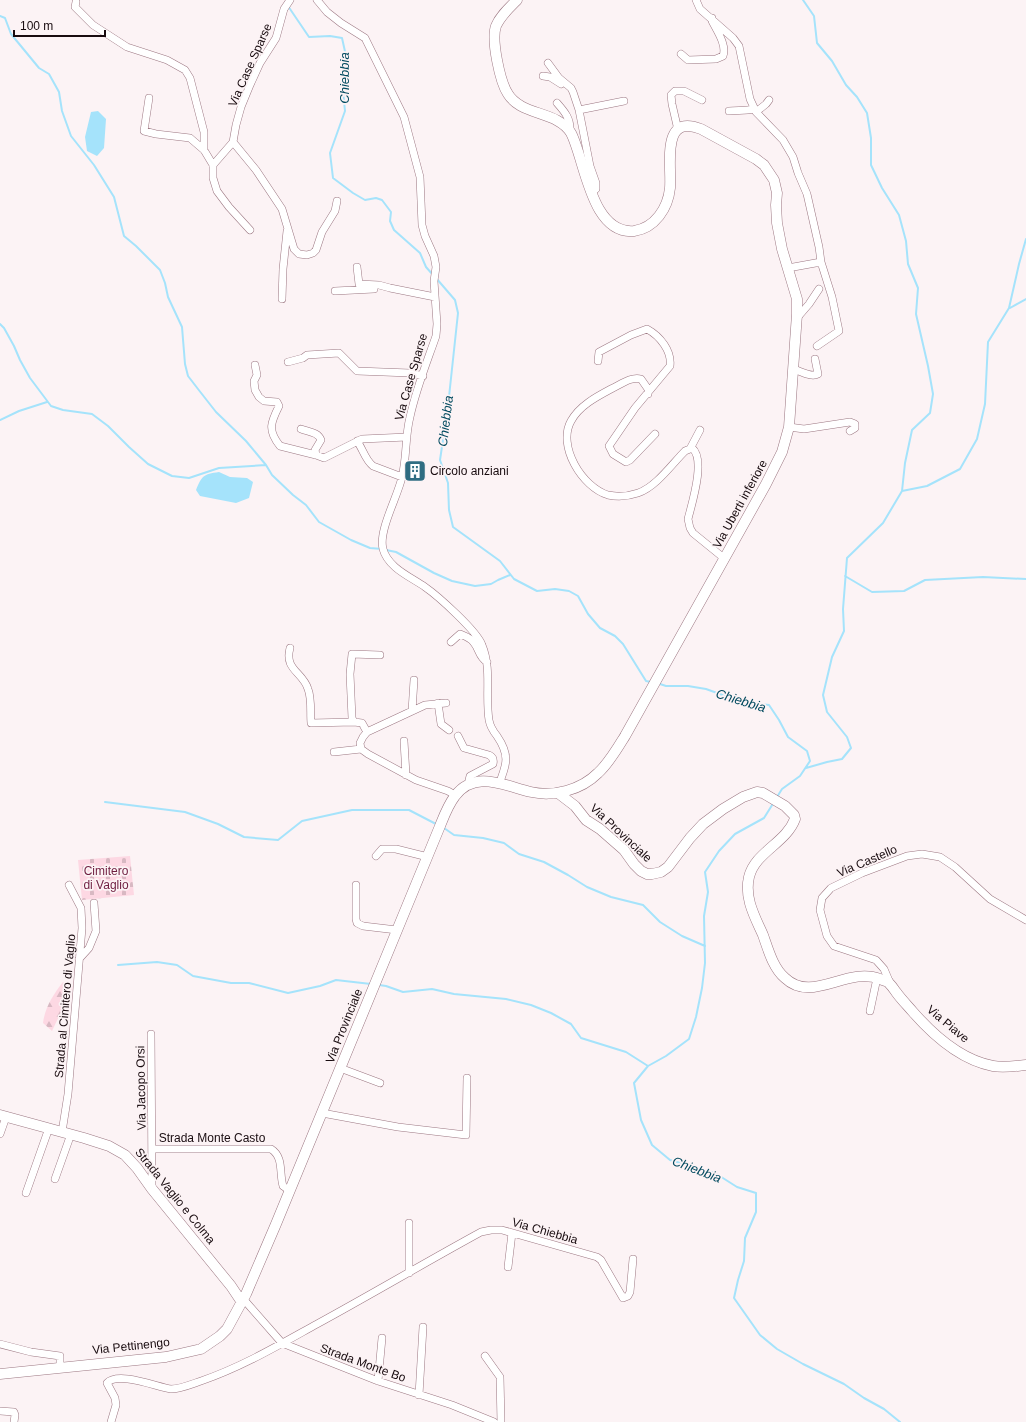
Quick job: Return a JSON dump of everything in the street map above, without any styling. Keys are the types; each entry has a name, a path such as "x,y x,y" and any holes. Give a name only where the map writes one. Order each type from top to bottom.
{"main road":[{"path":"517,0 502,16 496,26 495,35 495,52 507,93 512,100 521,106 558,121 570,132 578,151 591,193 604,217 620,229 633,231 645,228 654,223 666,203 670,188 670,144 673,135 678,130"},
{"name":"Via Uberti inferiore","path":"455,795 464,787 485,781 532,792 558,793 578,786 598,774 625,736 725,559 776,466 782,452 789,427 797,299 782,249 777,223 777,193 774,180 764,165 756,159 701,129 689,126 678,130"},
{"name":"Via Provinciale","path":"575,806 578,786"},
{"name":"Via Provinciale","path":"558,793 575,806 586,820 600,829 624,850 634,864 641,871 647,874 661,872 668,867 690,838 703,824 723,809 757,792 770,796 794,815 795,819 788,832 763,855 753,867 749,877 748,898 776,967 784,978 800,987 815,987 853,976 866,975 890,983"},
{"name":"Via Provinciale","path":"241,1301 249,1287 290,1191 440,826 455,795"},
{"name":"Via Piave","path":"890,983 922,1022 943,1041 959,1052 982,1063 994,1066 1005,1067 1026,1065"},
{"name":"Strada Vaglio e Colma","path":"3,1116 109,1146 125,1155 231,1286 241,1301"},
{"name":"Via Pettinengo","path":"0,1374 166,1357 201,1349 220,1336 227,1329 241,1301"}],"street":[{"name":"Via Case Sparse","path":"213,165 233,142 236,125 242,107 260,63 272,47 284,9 290,0"},
{"name":"Via Case Sparse","path":"317,0 327,12 365,38 404,117 420,177 422,224 426,241 434,256 436,273 434,281 437,324 436,336 410,417 402,477 382,536 382,544 387,559 398,569 427,588 467,624 482,644 489,670 489,720 492,730 497,736 506,754 505,771 499,784"},
{"path":"696,0 700,9 734,38 738,46 750,99 755,111 783,140 793,157 807,194 821,262 832,297 839,331 817,346"},
{"path":"76,2 75,7 93,25 127,47 167,60 185,70 190,78 204,132 204,150"},
{"path":"682,54 688,60 716,59 723,56 725,51 724,46 712,18"},
{"path":"548,63 559,78 571,88 579,110 590,166 596,183 596,189 591,193"},
{"path":"543,76 550,77 573,92"},
{"path":"678,130 671,95 675,91 684,91 702,100"},
{"path":"149,98 144,131 190,138 204,150 213,165 213,178 217,191 250,230"},
{"path":"729,111 755,111 766,104 769,100"},
{"path":"579,110 624,101"},
{"path":"557,103 567,116 570,123 570,132"},
{"path":"233,142 256,170 282,209 294,249 299,254 304,255 313,253 316,250 322,232 335,211 337,201"},
{"path":"282,299 286,225"},
{"path":"788,268 821,262"},
{"path":"357,267 359,284 379,285 435,297"},
{"path":"335,291 390,288"},
{"path":"797,318 819,289"},
{"path":"598,361 599,352 631,335 647,329 654,333 668,350 671,359 670,366 635,408 609,446 613,454 626,462 630,460 655,434"},
{"path":"288,362 303,358 307,355 339,353 357,371 423,376"},
{"path":"793,369 811,375 816,375 818,374 815,359"},
{"path":"255,365 257,375 254,381 255,390 259,397 264,401 276,402 279,406 271,426 276,441 280,446 324,458 362,439 407,437"},
{"path":"648,394 646,385 641,379 634,378 595,397 581,408 570,422 567,437 568,450 583,478 593,487 608,494 621,496 638,493 650,487 685,450 691,447 700,430"},
{"path":"789,427 804,429 850,422 855,424 855,428 850,431"},
{"path":"301,429 317,434 320,437 315,450 316,455"},
{"path":"357,441 369,463 402,477"},
{"path":"691,447 696,452 699,464 688,519 690,528 693,533 725,559"},
{"path":"451,642 460,634 469,638 475,643 481,658 487,662"},
{"path":"290,648 289,658 293,670 304,681 308,688 311,723 362,723 367,732"},
{"path":"354,722 352,718 350,694 352,654 380,655"},
{"path":"412,711 414,680"},
{"path":"438,703 441,724 449,730"},
{"path":"361,748 360,743 362,737 367,732 425,705 446,703"},
{"path":"458,736 464,748 493,757 494,764 470,776 469,780 471,784"},
{"path":"404,741 406,775"},
{"path":"334,752 361,748 406,775 455,795"},
{"path":"376,856 382,849 396,849 428,857"},
{"name":"Via Castello","path":"890,983 884,969 876,960 834,946 827,936 820,910 822,898 831,888 862,873 890,862 907,856 922,854 940,857 955,867 990,899 1026,920"},
{"name":"Strada al Cimitero di Vaglio","path":"55,1178 66,1133 82,914 78,901 69,885"},
{"path":"356,885 356,919 358,923 362,926 397,930"},
{"path":"79,959 89,948 96,931 94,903"},
{"path":"870,1012 877,978"},
{"name":"Via Jacopo Orsi","path":"151,1034 153,1149 152,1189"},
{"path":"340,1068 380,1083"},
{"path":"322,1113 398,1127 466,1135 467,1078"},
{"path":"0,1134 3,1116"},
{"path":"26,1193 49,1128"},
{"name":"Strada Monte Casto","path":"153,1149 271,1149 276,1152 279,1159 283,1186 290,1191"},
{"path":"409,1223 409,1273"},
{"name":"Via Chiebbia","path":"111,1422 116,1405 115,1398 107,1383 113,1379 118,1378 134,1380 173,1389 213,1377 241,1366 481,1232 502,1230 597,1257 601,1260 623,1298 628,1296 630,1292 632,1259"},
{"path":"508,1267 512,1233"},
{"name":"Strada Monte Bo","path":"241,1301 246,1302 282,1344 479,1419 494,1422"},
{"path":"419,1395 423,1327"},
{"path":"378,1381 382,1338"},
{"path":"0,1344 30,1352 60,1356 60,1367"},
{"path":"485,1356 500,1377 501,1422"},
{"path":"0,1411 14,1412 14,1422"}],"green space":[{"name":"Cimitero di Vaglio","path":"130,856 134,895 82,900 78,860"},
{"path":"63,982 73,987 52,1031 43,1023 44,1017 50,1001"}],"water":[{"path":"98,111 106,119 104,148 97,156 87,151 85,137 91,112"},
{"path":"219,472 230,477 247,478 253,482 249,498 236,503 200,496 196,490 204,476"}],"waterway":[{"path":"803,0 814,16 817,43 832,61 846,85 857,97 867,113 871,138 871,165 882,188 899,215 906,241 908,264 918,288 916,314 933,394 930,413 912,430 905,463 902,491 883,523 847,558 843,609 844,631 832,657 823,695 827,712 847,737 851,748 842,759 806,768"},
{"name":"Chiebbia","path":"288,6 309,37 330,36 342,38 346,56 342,81 345,111 330,153 333,178 365,200 376,198 382,200 391,212 390,221 394,230 420,253 426,267 433,275"},
{"path":"0,16 5,18 11,34 39,68 49,74 59,92 62,111 71,136 94,165 114,197 124,236 160,270 168,297 182,327 185,364 188,376 216,412 246,441 266,465 272,475 306,505 319,522 351,540 370,548 382,549"},
{"path":"902,491 927,486 960,469 977,439 985,404 988,342 1009,308 1026,239"},
{"name":"Chiebbia","path":"436,278 455,300 458,313 448,406 440,460 448,483 449,510 453,527 500,561 514,579 537,591 555,589 569,591 578,596 588,614 600,628 615,636 623,644 646,681 651,682"},
{"path":"1010,308 1026,299"},
{"path":"0,324 4,328 30,378 51,406 63,410 92,414 108,426 148,464 172,476 189,478 219,468 266,465"},
{"path":"0,420 19,411 47,402"},
{"path":"386,550 396,552 452,581 475,586 491,584 510,575"},
{"path":"845,576 872,592 904,591 925,580 983,577 1026,579"},
{"name":"Chiebbia","path":"657,683 666,686 688,686 706,689 742,702 769,705 788,737 807,751 810,761 800,776 782,789 777,797"},
{"path":"105,802 185,812 218,824 244,837 278,840 302,821 352,810 409,810 436,824"},
{"name":"Chiebbia","path":"774,802 764,818 735,834 719,851 705,872 708,892 704,916 705,963 696,1017 689,1039 666,1056 648,1066 634,1083 641,1120 652,1145 670,1160 715,1173 737,1187 756,1193 756,1212 745,1238 744,1261 734,1298 760,1335 777,1349 803,1364 844,1384 864,1398 884,1409 900,1422"},
{"path":"444,828 454,835 483,838 504,843 519,854 544,862 587,887 611,897 643,905 660,922 682,936 705,946"},
{"path":"118,965 157,962 177,965 193,976 231,983 249,983 288,993 320,986 336,980 371,984"},
{"path":"379,985 403,992 432,989 454,994 506,999 531,1005 551,1013 571,1024 581,1038 626,1052 648,1066"}],"place":[{"name":"Circolo anziani","path":"415,471"}]}
